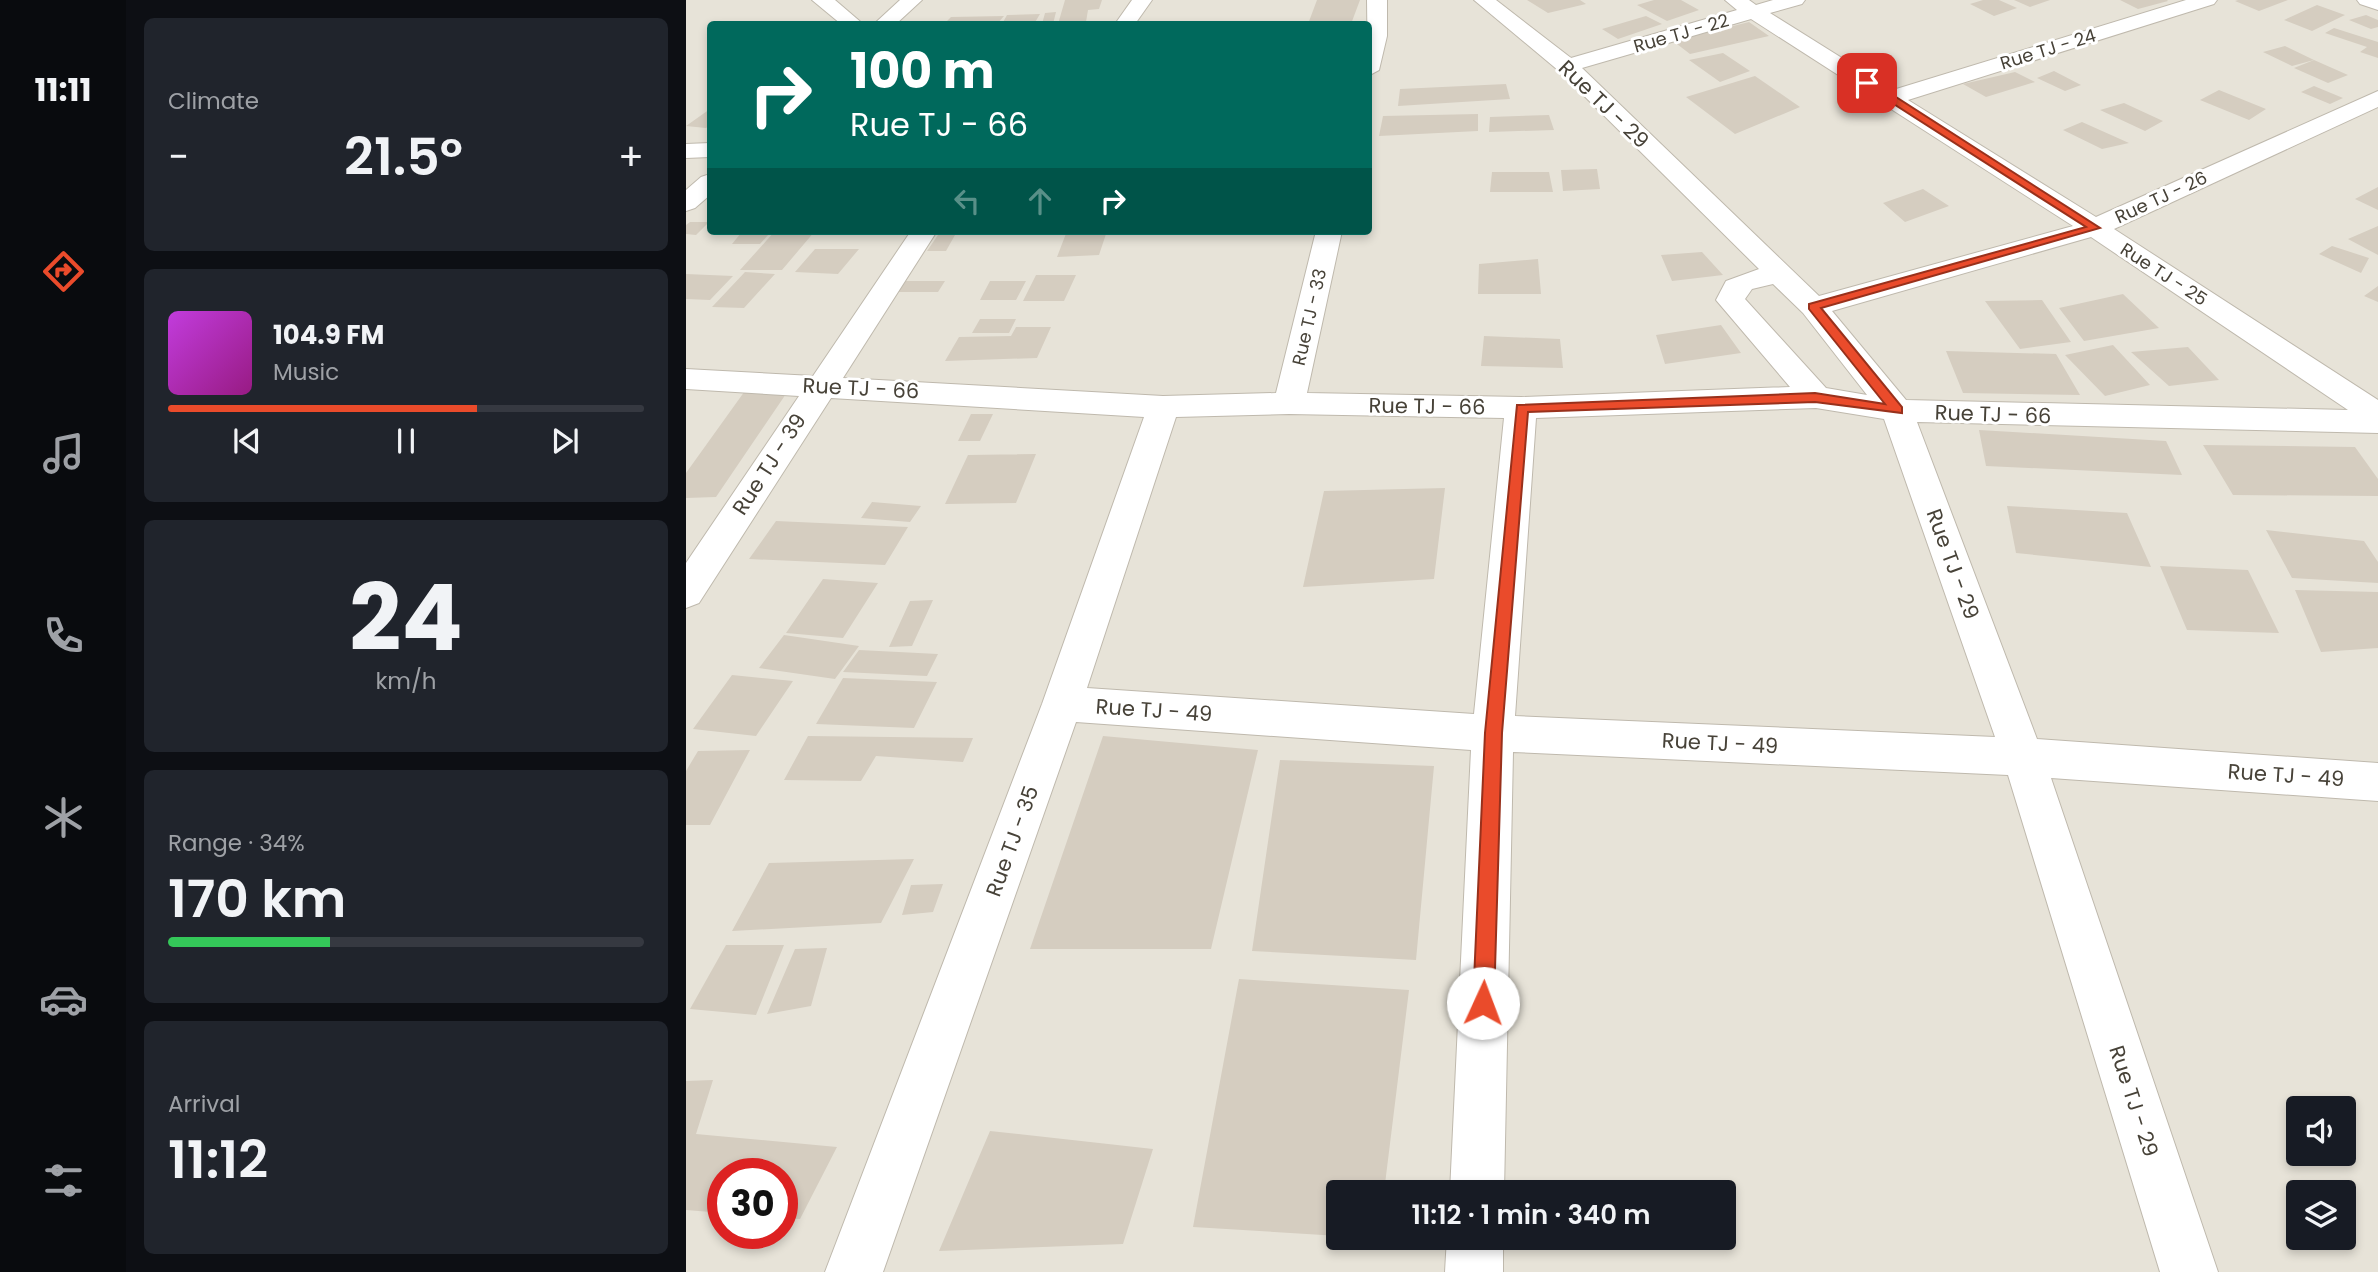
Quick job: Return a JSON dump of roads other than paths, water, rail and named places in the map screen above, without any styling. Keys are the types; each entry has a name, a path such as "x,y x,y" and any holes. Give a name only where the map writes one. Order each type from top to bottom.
{"street":[{"path":"822,0 849,21"},
{"path":"888,21 912,0"},
{"path":"1127,21 1142,0"},
{"path":"1372,55 1377,36 1377,0"},
{"name":"Rue TJ - 29","path":"1484,0 1567,66 1781,274 1813,307 1897,410 2023,757 2189,1272"},
{"name":"Rue TJ - 22","path":"1567,66 1745,6 1795,0"},
{"name":"Rue TJ - 24","path":"1890,98 2207,0"},
{"path":"2367,0 2378,4"},
{"name":"Rue TJ - 25","path":"1745,6 2095,228 2378,415"},
{"name":"Rue TJ - 26","path":"1813,307 2095,228 2378,97"},
{"path":"686,151 707,150"},
{"path":"686,203 707,185"},
{"name":"Rue TJ - 39","path":"686,593 920,235"},
{"name":"Rue TJ - 33","path":"1289,403 1328,235"},
{"path":"1781,274 1741,282 1731,291 1730,300 1815,397"},
{"name":"Rue TJ - 66","path":"686,379 1163,407 1289,403 1521,408 1815,397 1897,410 2199,421 2378,422"},
{"name":"Rue TJ - 35","path":"854,1272 1062,704 1163,407"},
{"path":"1477,1180 1493,733 1521,408"},
{"name":"Rue TJ - 49","path":"1062,704 1493,733 2023,757 2378,782"},
{"path":"1474,1272 1475,1250"}]}
